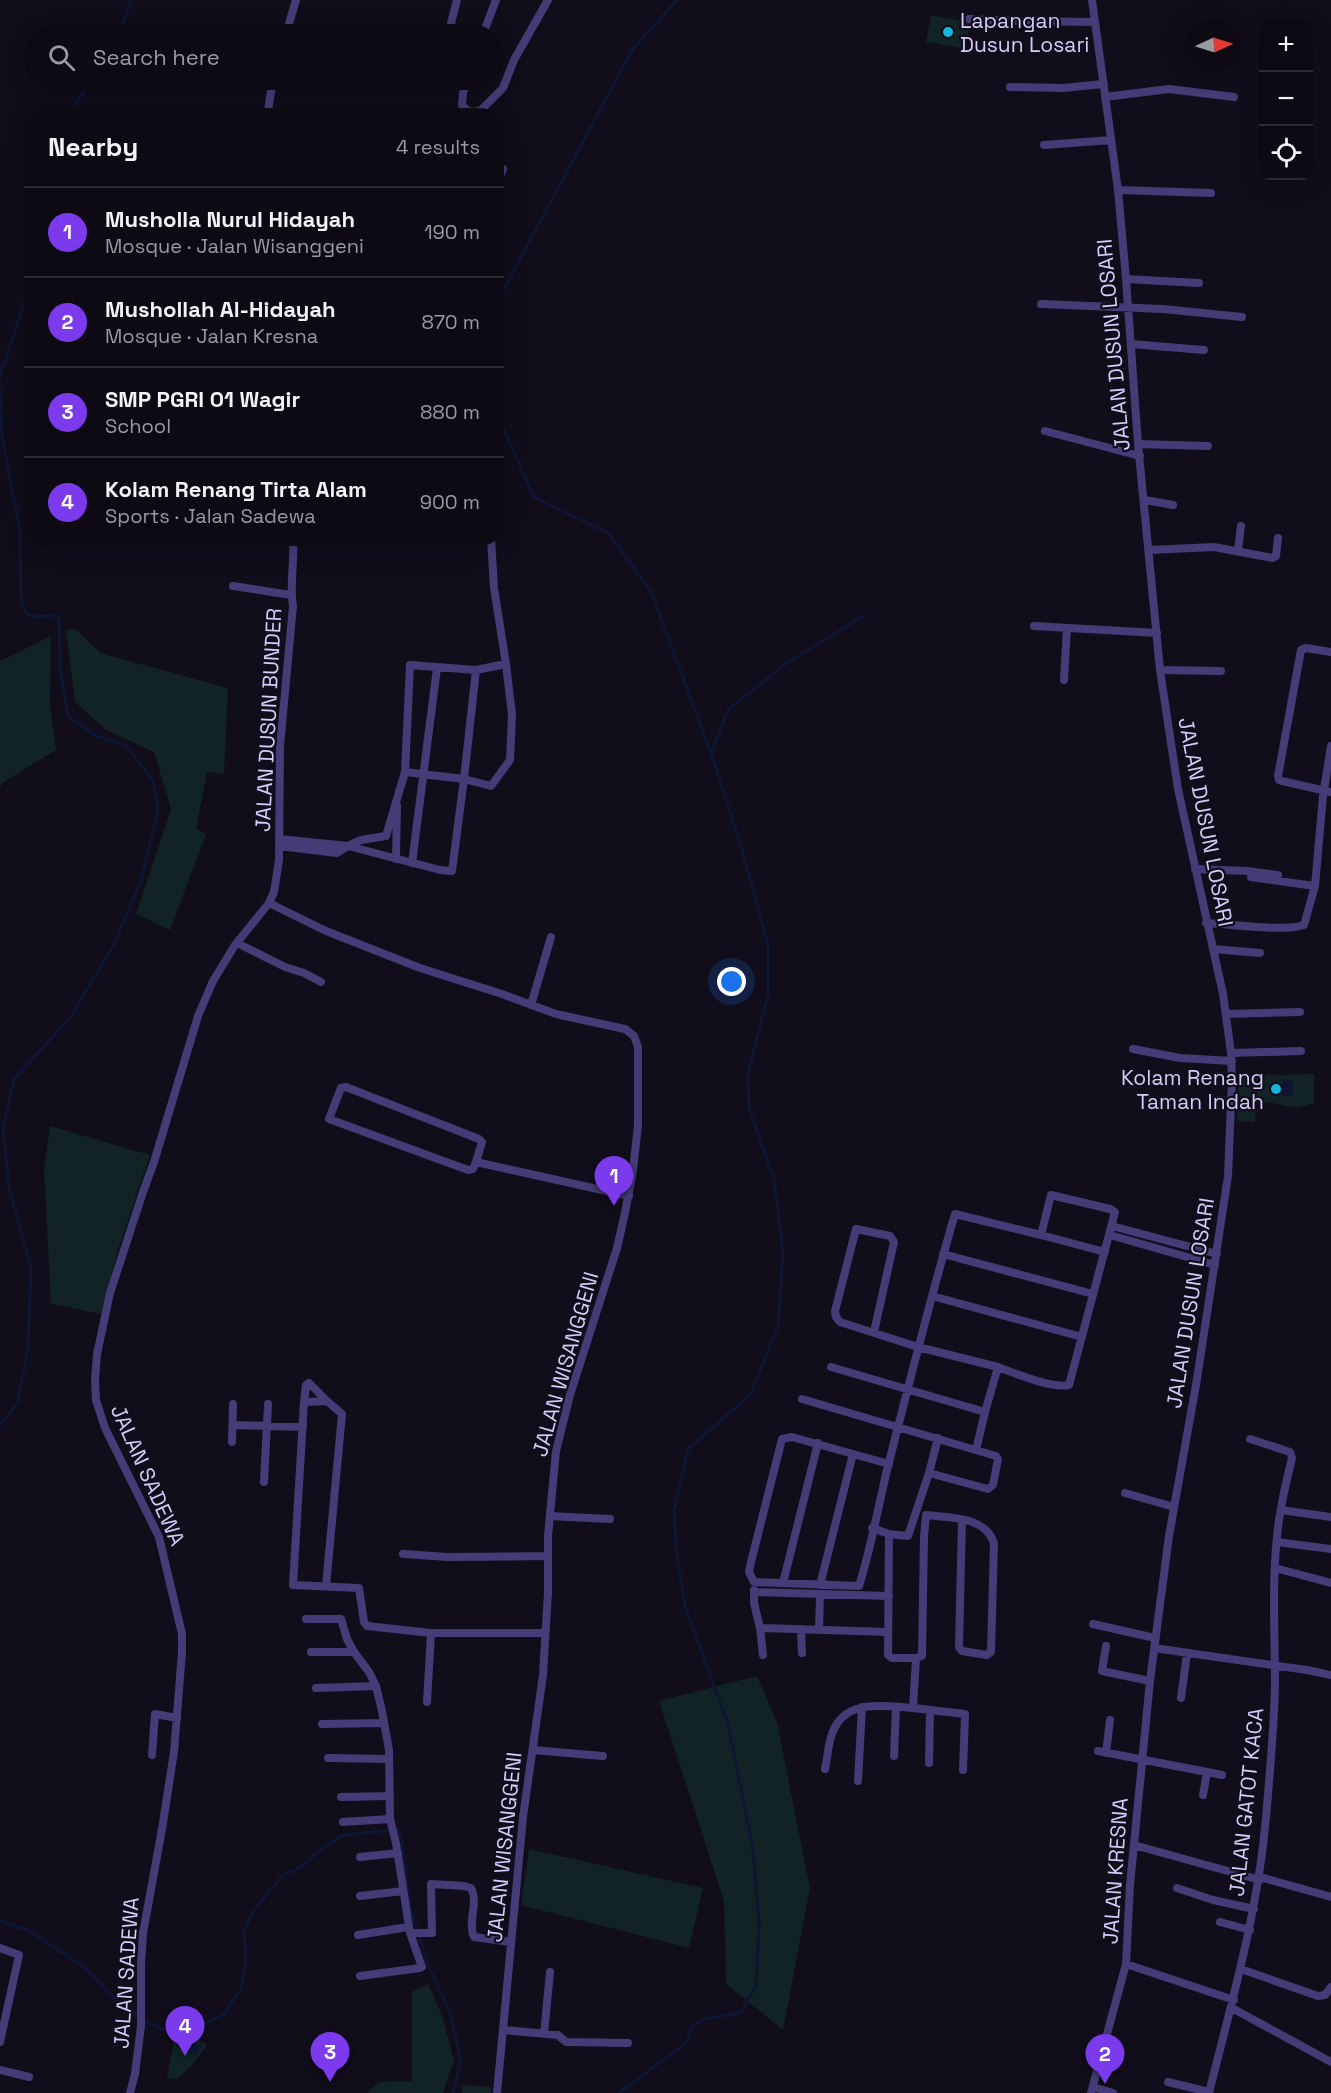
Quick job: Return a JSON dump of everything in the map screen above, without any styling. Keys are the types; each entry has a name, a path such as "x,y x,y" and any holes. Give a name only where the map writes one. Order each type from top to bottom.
{"street":[{"path":"289,24 296,0"},
{"path":"452,24 457,0"},
{"path":"487,24 496,0"},
{"path":"504,85 514,60 548,0"},
{"name":"JALAN DUSUN LOSARI","path":"1092,0 1118,190 1138,444 1161,670 1178,789 1213,949 1232,1057 1228,1176 1174,1507 1154,1648"},
{"path":"969,19 1095,22"},
{"path":"1010,87 1063,88 1104,84"},
{"path":"1105,97 1169,89 1234,97"},
{"path":"268,108 271,90"},
{"path":"464,90 462,105 465,108"},
{"path":"483,108 501,90"},
{"path":"1044,145 1112,140"},
{"path":"1118,190 1212,193"},
{"path":"1126,279 1198,283"},
{"path":"1041,304 1242,317"},
{"path":"1131,344 1204,350"},
{"path":"1045,431 1140,456"},
{"path":"1138,444 1208,446"},
{"path":"1145,500 1173,505"},
{"path":"1238,550 1242,526"},
{"path":"1149,550 1214,547 1274,558 1278,538"},
{"name":"JALAN DUSUN BUNDER","path":"269,903 276,882 279,842 280,746 293,606 291,595 293,546"},
{"path":"405,772 465,779 491,786 510,760 512,714 494,588 491,546"},
{"path":"233,586 291,595"},
{"path":"1034,626 1157,633"},
{"path":"1064,680 1067,628"},
{"path":"1328,791 1282,782 1278,776 1301,650 1306,648 1331,652"},
{"path":"386,836 405,772 411,665 476,669 506,664"},
{"path":"412,863 437,668"},
{"path":"348,846 452,871 465,779 476,669"},
{"path":"1161,670 1221,671"},
{"path":"1206,923 1289,927 1304,926 1307,922 1315,886 1328,791 1331,746"},
{"path":"396,797 398,829 396,859"},
{"path":"279,842 338,853 361,840 386,836 398,829"},
{"path":"1195,869 1278,875"},
{"path":"1251,878 1315,886"},
{"name":"JALAN SADEWA","path":"130,2093 135,2074 141,2026 143,1933 174,1752 182,1634 166,1560 149,1514 105,1428 96,1401 95,1380 100,1332 110,1293 154,1162 198,1016 213,981 237,943 260,911 269,903"},
{"name":"JALAN WISANGGENI","path":"269,903 326,931 410,964 576,1019 625,1029 631,1032 637,1041 638,1125 629,1196 617,1248 562,1423 556,1451 550,1516 540,1700 523,1817 497,2093"},
{"path":"531,1005 551,937"},
{"path":"237,943 321,982"},
{"path":"1213,949 1260,953"},
{"path":"1226,1014 1300,1012"},
{"path":"1133,1049 1180,1058 1232,1057 1301,1051"},
{"path":"346,1087 479,1139 482,1142 476,1162 473,1169 468,1170 329,1119 341,1088 346,1087"},
{"path":"476,1162 629,1196"},
{"path":"874,1332 894,1240 890,1236 855,1229 835,1314 840,1322 918,1347 1066,1386 1070,1382 1115,1215 1113,1210 1052,1195 1041,1235"},
{"path":"754,1582 859,1586 907,1389 955,1214 1105,1252"},
{"path":"1112,1226 1217,1254"},
{"path":"1110,1235 1215,1265"},
{"path":"943,1254 1094,1294"},
{"path":"932,1296 1082,1337"},
{"path":"976,1450 998,1367"},
{"path":"831,1368 985,1413"},
{"path":"326,1586 342,1414 309,1383 306,1385 304,1402 293,1585 358,1588 364,1622 367,1626 431,1632 545,1633"},
{"path":"802,1399 938,1438 996,1456 998,1459 993,1485 990,1488 929,1473"},
{"path":"304,1402 327,1401"},
{"path":"232,1442 233,1404"},
{"path":"264,1482 268,1404"},
{"path":"233,1425 303,1427"},
{"path":"762,1655 754,1582 749,1572 782,1439 792,1437 818,1443 889,1464"},
{"path":"908,1536 938,1438"},
{"name":"JALAN GATOT KACA","path":"1209,2092 1233,2004 1260,1879 1275,1665 1275,1568 1281,1510 1292,1458 1291,1454 1250,1439"},
{"path":"783,1583 818,1443"},
{"path":"820,1584 853,1454"},
{"path":"1125,1493 1174,1507"},
{"path":"1281,1510 1331,1516"},
{"path":"916,1513 962,1520 979,1524 992,1535 994,1543 991,1652 987,1655 962,1651 959,1647 962,1520"},
{"path":"890,1534 888,1632 890,1658 916,1658 922,1656 926,1515"},
{"path":"550,1516 610,1519"},
{"path":"873,1528 890,1534 924,1537"},
{"path":"1277,1542 1331,1549"},
{"path":"403,1554 448,1557 548,1556"},
{"path":"1275,1568 1331,1583"},
{"path":"754,1592 889,1596"},
{"path":"819,1630 820,1594"},
{"path":"306,1619 341,1619 347,1639 376,1686 389,1759 391,1822 411,1931 422,1966 360,1976"},
{"path":"1094,1624 1155,1638"},
{"path":"760,1628 888,1632"},
{"path":"801,1629 802,1653"},
{"path":"428,1702 431,1632"},
{"path":"1106,1646 1102,1671 1150,1681"},
{"path":"1154,1648 1331,1675"},
{"name":"JALAN KRESNA","path":"1092,2090 1126,1964 1141,1758 1154,1648"},
{"path":"312,1652 354,1652"},
{"path":"1181,1698 1187,1653"},
{"path":"914,1708 916,1658"},
{"path":"316,1688 376,1686"},
{"path":"825,1769 835,1727 845,1715 862,1707 878,1705 965,1714 963,1770"},
{"path":"858,1781 862,1707"},
{"path":"894,1756 896,1707"},
{"path":"929,1763 930,1710"},
{"path":"152,1755 155,1714 177,1718"},
{"path":"1110,1720 1102,1752 1222,1775"},
{"path":"322,1724 384,1723"},
{"path":"533,1750 603,1756"},
{"path":"328,1758 389,1759"},
{"path":"1203,1795 1206,1772"},
{"path":"341,1797 390,1796"},
{"path":"343,1822 391,1822"},
{"path":"1134,1845 1331,1897"},
{"path":"360,1857 398,1853"},
{"path":"357,1935 411,1931 432,1933 431,1884 471,1888 474,1893 471,1930 474,1937 511,1942"},
{"path":"1177,1888 1213,1900 1254,1909"},
{"path":"360,1896 403,1891"},
{"path":"1220,1922 1250,1930"},
{"path":"0,1948 19,1955 2,2021 0,2042"},
{"path":"1126,1964 1233,2004 1331,2062"},
{"path":"1241,1969 1318,1996 1325,1995 1331,1987"},
{"path":"544,2034 550,1972"},
{"path":"504,2030 558,2035 566,2043 628,2043"},
{"path":"0,2070 29,2077"},
{"path":"1168,2082 1209,2092"},
{"path":"1092,2090 1113,2093"}],"shaded area":[{"name":"Lapangan Dusun Losari","path":"931,15 970,22 966,49 926,42"},
{"path":"75,628 100,653 228,688 224,774 207,772 196,829 206,834 170,930 136,914 171,809 154,752 106,730 75,702 66,630"},
{"path":"51,636 50,706 56,750 2,783 0,788 0,661"},
{"name":"Kolam Renang Taman Indah","path":"1314,1074 1314,1103 1299,1108 1267,1102 1256,1103 1255,1122 1237,1121 1238,1076"},
{"path":"50,1126 150,1155 118,1250 101,1314 51,1304 44,1169"},
{"path":"757,1676 777,1722 810,1888 783,2030 726,1984 724,1901 659,1701"},
{"path":"529,1849 703,1888 689,1948 521,1905"},
{"path":"428,1984 442,2015 454,2061 443,2093 367,2093 379,2082 412,2081 412,1992"},
{"path":"183,2033 205,2042 206,2047 177,2079 167,2078 175,2034"},
{"path":"462,2085 491,2087 491,2093 462,2093"}],"water":[{"path":"1282,1079 1293,1080 1293,1096 1282,1096"},
{"path":"181,2037 201,2046 197,2055 176,2047"}],"waterway":[{"path":"123,24 131,0"},
{"path":"504,289 632,50 677,0"},
{"path":"74,108 84,90"},
{"path":"0,377 24,303"},
{"path":"0,389 2,436 20,531 21,599 27,615 37,617 53,615 59,618 60,672 69,717 97,736 126,745 153,781 158,810 141,881 113,946 70,1018 14,1079 3,1128 9,1188 31,1268 28,1347 18,1402 0,1425"},
{"path":"504,430 534,497 608,533 651,591 710,751"},
{"path":"619,2093 686,2043 693,2025 705,2019 740,2013 756,1986 759,1924 753,1849 728,1724 685,1606 677,1557 674,1511 688,1449 751,1394 778,1326 783,1252 774,1179 749,1109 748,1072 768,995 768,944 740,843 711,753 728,710 787,663 865,615"},
{"path":"0,1921 28,1930 84,1967 116,2000 148,2023 167,2031 184,2031 224,2014 241,1989 246,1962 244,1931 254,1910 282,1876 301,1867 323,1848 344,1835 398,1830 402,1840 410,1907 428,1964 450,2013 461,2061 453,2093"}],"place":[{"name":"Lapangan Dusun Losari","path":"948,32"},
{"name":"Kolam Renang Taman Indah","path":"1276,1089"},
{"name":"Musholla Nurul Hidayah","path":"614,1206"},
{"name":"Kolam Renang Tirta Alam","path":"185,2056"},
{"name":"SMP PGRI 01 Wagir","path":"330,2082"},
{"name":"Mushollah Al-Hidayah","path":"1105,2084"}]}
